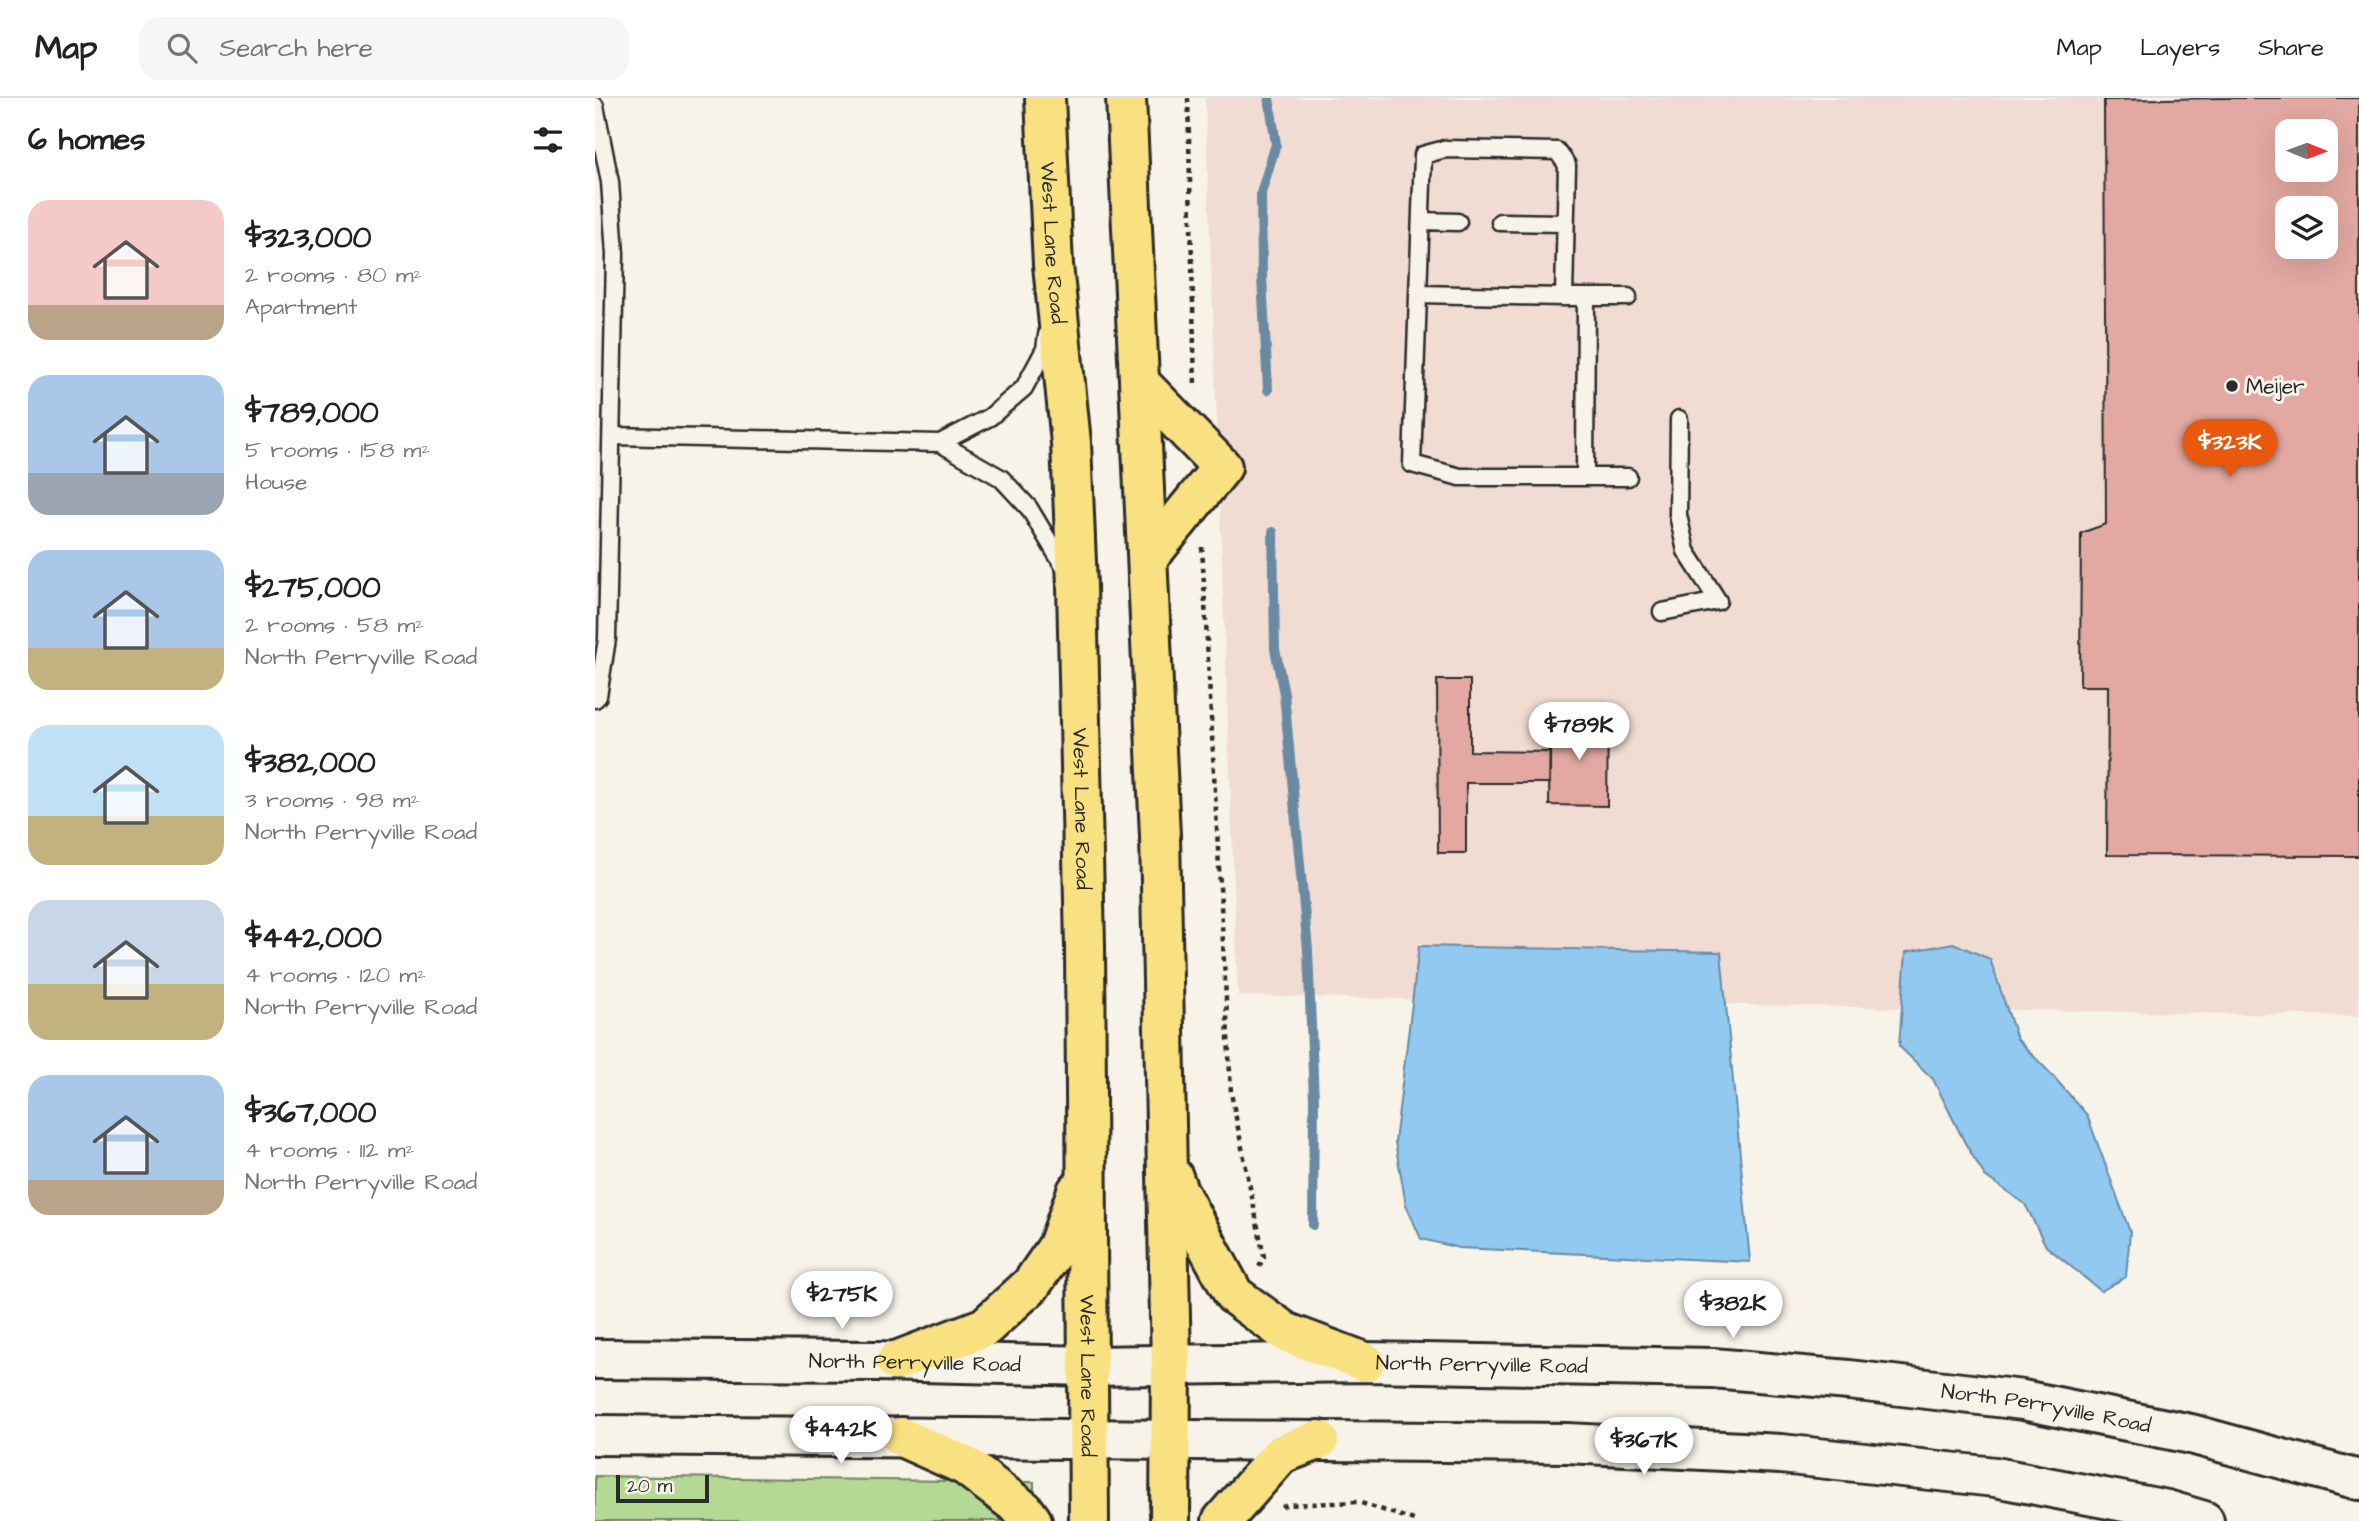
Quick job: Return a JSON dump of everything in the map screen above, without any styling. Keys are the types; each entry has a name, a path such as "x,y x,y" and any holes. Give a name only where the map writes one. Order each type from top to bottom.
{"main road":[{"name":"West Lane Road","path":"1045,98 1053,265 1071,443 1077,586 1085,946 1089,1521"},
{"path":"1126,98 1160,836 1171,1365 1170,1521"},
{"path":"1140,383 1221,467 1148,558"},
{"path":"896,1361 985,1327 1031,1285 1058,1246 1087,1162"},
{"path":"1168,1162 1178,1191 1234,1294 1285,1332 1365,1362"},
{"name":"North Perryville Road","path":"595,1359 896,1361 1089,1366 1365,1362 1713,1368 2023,1400 2191,1434 2359,1480"},
{"path":"595,1435 1567,1443 1781,1454 1995,1477 2167,1510 2204,1521"},
{"path":"901,1437 966,1466 1024,1510 1031,1521"},
{"path":"1222,1521 1281,1454 1319,1440"}],"lane":[{"path":"595,106 610,182 615,254 607,639 598,696 595,699"},
{"path":"1564,297 1567,165 1557,150 1445,149 1423,155 1412,464 1460,477 1628,477"},
{"path":"1421,221 1458,222"},
{"path":"1500,222 1565,223"},
{"path":"940,443 990,417 1024,388 1045,349 1053,265"},
{"path":"1418,294 1628,297"},
{"path":"1585,477 1586,297"},
{"path":"1663,612 1718,601 1686,551 1678,515 1679,419"},
{"path":"612,436 940,443 1001,478 1029,508 1077,586"}],"path":[{"path":"1188,98 1197,441"},
{"path":"1199,495 1231,1093 1264,1257 1255,1274"},
{"path":"1275,1510 1287,1505 1358,1502 1417,1521"}],"shaded area":[{"path":"1205,98 2359,98 2359,1016 1238,996"}],"green space":[{"path":"595,1476 1034,1482 1034,1521 595,1521"}],"water":[{"path":"1953,943 1990,959 2017,1039 2087,1115 2130,1232 2126,1277 2101,1291 2046,1246 2025,1204 1985,1176 1933,1079 1899,1046 1906,952"},
{"path":"1419,946 1721,952 1750,1262 1459,1248 1421,1239 1406,1205 1395,1142"}],"building":[{"name":"Meijer","path":"2359,98 2359,856 2107,855 2108,686 2080,686 2081,533 2106,524 2104,100"},
{"path":"1437,680 1470,680 1470,751 1550,752 1550,783 1466,783 1466,853 1438,853"},
{"path":"1550,717 1608,718 1607,806 1549,805"}],"waterway":[{"path":"1268,390 1261,193 1276,144 1269,98"},
{"path":"1273,532 1275,649 1284,694 1308,950 1314,1100 1313,1225"}],"place":[{"name":"Meijer","path":"2232,386"}]}
